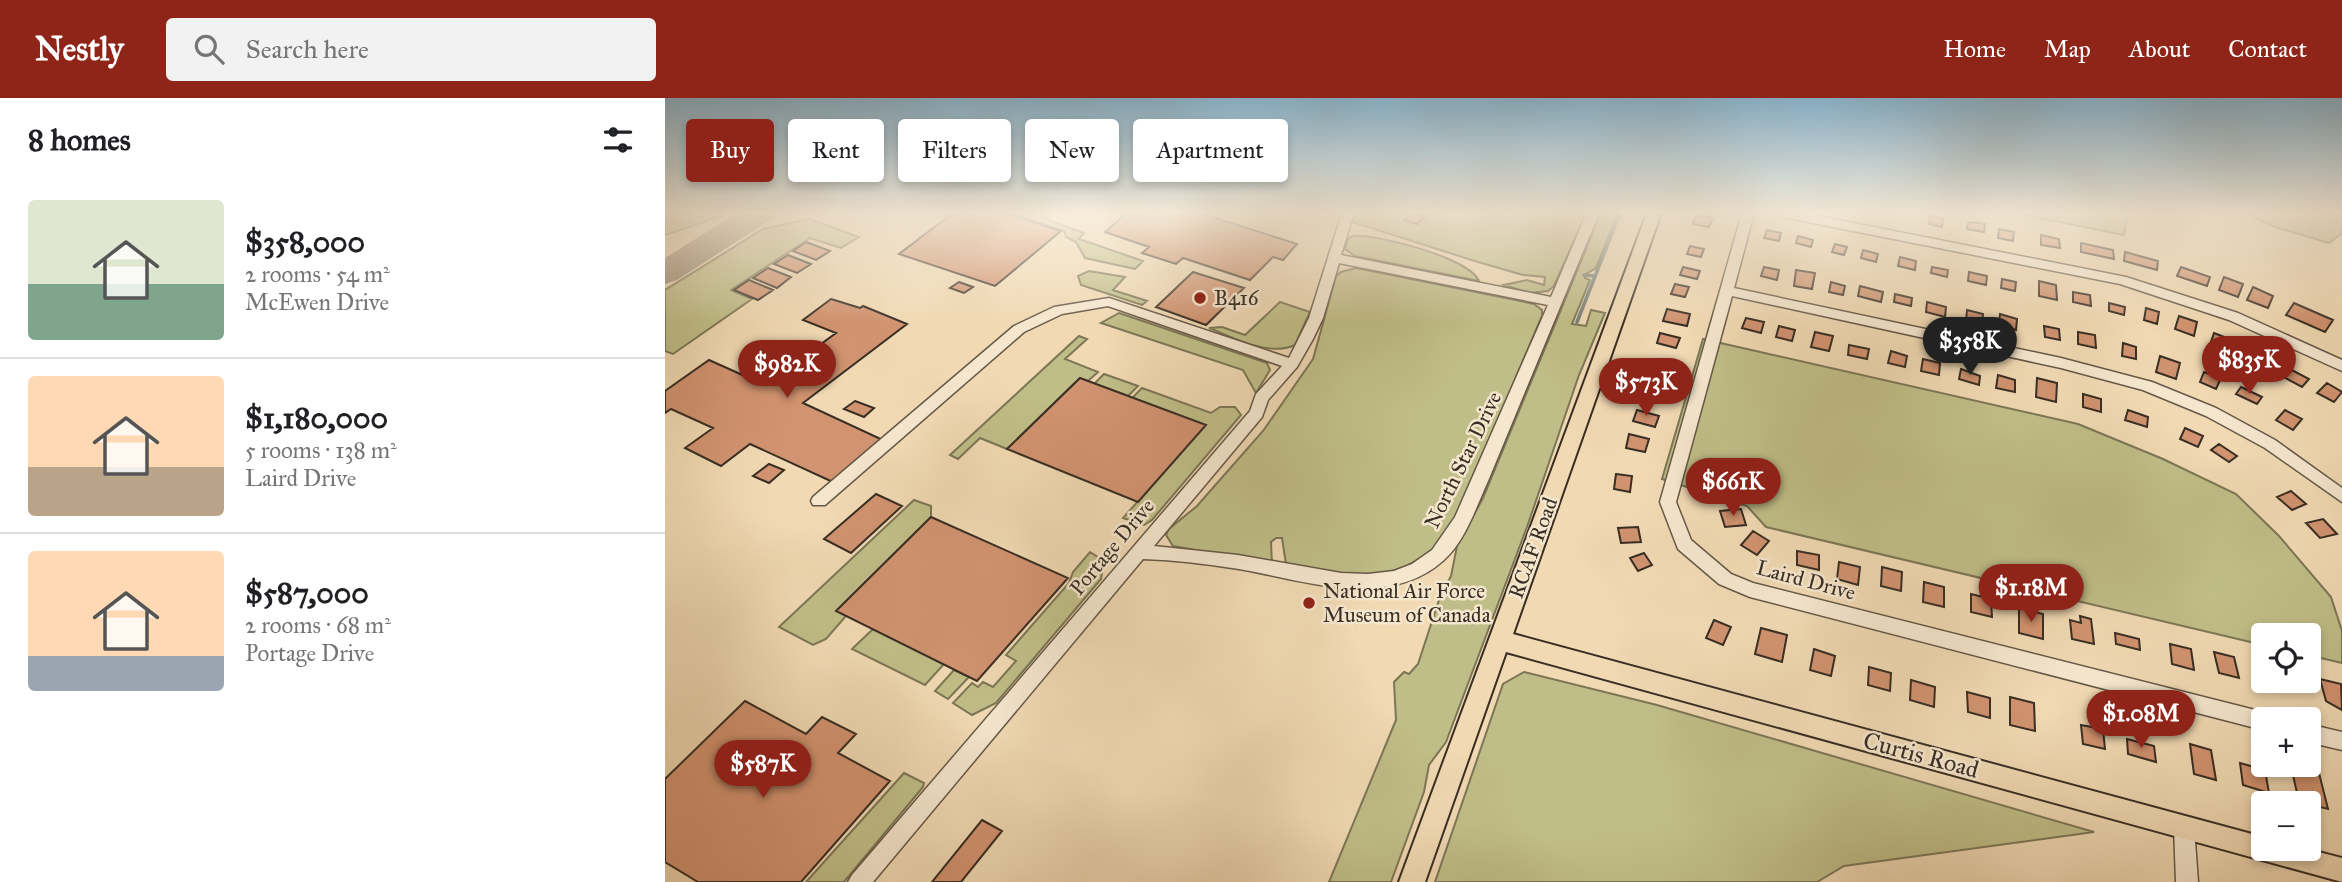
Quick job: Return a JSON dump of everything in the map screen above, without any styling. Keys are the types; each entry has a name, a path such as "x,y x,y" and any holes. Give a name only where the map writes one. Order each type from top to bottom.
{"main road":[{"name":"RCAF Road","path":"1412,882 1641,250"},
{"name":"Curtis Road","path":"1499,640 2342,871"}],"street":[{"name":"Portage Drive","path":"859,882 1257,412 1261,398 1291,364 1316,318 1337,250"},
{"name":"North Star Drive","path":"1137,552 1186,555 1346,581 1392,579 1436,557 1460,523 1517,397 1577,250"},
{"name":"Laird Drive","path":"1739,250 1668,502 1684,544 1725,579 1750,590 2251,718"},
{"path":"1968,250 2121,280 2175,295 2256,325 2342,366"},
{"path":"1334,258 1554,302"},
{"path":"1728,291 2061,363 2147,386 2211,412 2270,444 2342,496"},
{"path":"819,501 1019,329 1059,310 1109,302 1291,364"},
{"path":"2321,736 2342,741"},
{"path":"2184,827 2187,882"}],"shaded area":[{"path":"730,250 792,250 731,290 752,299 673,354 665,351 665,290"},
{"path":"1080,250 1110,250 1143,261 1135,269 1085,258"},
{"path":"1346,250 1424,250 1459,264 1472,272 1479,281 1355,256"},
{"path":"1439,250 1570,250 1554,286 1548,291 1530,293 1504,285 1527,280 1544,285 1545,277 1523,275"},
{"path":"1586,250 1603,250 1596,268 1586,274 1585,278 1590,280 1572,324 1586,326 1591,310 1605,313 1579,375 1527,527 1446,742 1429,765 1424,792 1391,882 1329,882 1396,720 1394,682 1404,672 1409,674 1418,664 1440,597 1451,576 1457,546 1483,498"},
{"path":"1356,268 1534,304 1542,310 1542,316 1457,516 1433,551 1401,569 1371,575 1352,575 1286,564 1282,538 1271,542 1272,564 1173,546 1166,535 1169,529 1197,506 1263,431 1313,359 1336,276"},
{"path":"1089,271 1125,277 1113,290 1147,301 1142,305 1081,285 1078,276"},
{"path":"1280,302 1310,312 1295,345 1263,348 1209,328 1222,327 1245,335"},
{"path":"1119,313 1267,363 1270,370 1256,393 1243,370 1101,323"},
{"path":"1079,336 1087,339 1065,359 1098,372 1088,381 1079,379 1007,449 980,438 958,459 950,455"},
{"path":"1703,339 2078,424 2163,459 2236,494 2279,536 2331,597 2342,631 2342,663 2321,658 2321,623 2251,623 2251,642 1766,527 1747,506 1662,479"},
{"path":"1104,374 1138,386 1128,396 1094,384"},
{"path":"1142,388 1211,413 1220,407 1235,407 1241,415 1152,520 1144,525 1123,518 1205,426 1132,398"},
{"path":"914,500 931,506 931,517 837,610 846,616 826,639 813,645 779,627"},
{"path":"1090,552 1104,561 1101,579 996,703 972,715 953,703 972,683 978,687 983,682 993,687 1016,661 1006,655 1069,583 1073,572"},
{"path":"873,629 944,664 925,685 852,649"},
{"path":"954,670 969,677 948,699 935,691"},
{"path":"1524,672 1657,705 2094,832 1844,866 1817,882 1435,882 1503,684"},
{"path":"904,773 924,783 923,787 844,882 806,882"}],"building":[{"path":"826,250 830,251 816,260 793,251"},
{"path":"905,250 1039,250 995,286 899,254"},
{"path":"1146,250 1292,250 1283,260 1273,257 1250,280 1183,258 1176,264 1142,253"},
{"path":"1689,250 1704,250 1701,257 1687,254"},
{"path":"1833,250 1846,250 1844,255 1832,252"},
{"path":"1863,250 1878,254 1876,262 1861,258"},
{"path":"2081,250 2111,250 2114,259 2081,252"},
{"path":"2125,252 2158,261 2157,270 2124,261"},
{"path":"788,255 811,264 797,273 774,264"},
{"path":"1900,257 1916,261 1915,270 1898,266"},
{"path":"1683,267 1700,271 1697,279 1680,275"},
{"path":"1764,267 1779,270 1777,280 1761,276"},
{"path":"1932,267 1948,270 1947,277 1931,273"},
{"path":"2181,267 2210,277 2207,286 2177,276"},
{"path":"768,268 791,277 777,288 753,278"},
{"path":"1796,270 1815,273 1812,289 1794,286"},
{"name":"B416","path":"1193,272 1244,288 1206,325 1156,307"},
{"path":"1969,272 1987,276 1986,285 1968,281"},
{"path":"2224,277 2243,284 2238,297 2219,290"},
{"path":"2002,279 2016,282 2015,291 2001,288"},
{"path":"749,280 773,290 758,300 734,290"},
{"path":"2039,281 2056,285 2057,300 2039,296"},
{"path":"959,282 973,287 964,293 950,288"},
{"path":"1831,282 1845,286 1843,295 1829,292"},
{"path":"1675,284 1689,287 1685,297 1671,294"},
{"path":"1860,286 1883,292 1881,302 1858,296"},
{"path":"2253,287 2273,296 2268,308 2247,300"},
{"path":"2073,292 2090,295 2091,306 2073,302"},
{"path":"1895,294 1912,298 1911,306 1894,302"},
{"path":"831,299 860,308 863,306 907,324 803,403 885,441 835,483 750,444 721,466 685,448 713,428 671,409 665,413 665,391 709,360 765,385 836,333 803,320"},
{"path":"1927,302 1946,307 1945,317 1926,312"},
{"path":"2109,303 2125,307 2124,315 2109,311"},
{"path":"2294,303 2333,320 2325,332 2286,315"},
{"path":"2146,308 2159,312 2157,324 2144,320"},
{"path":"1667,309 1690,314 1687,326 1663,321"},
{"path":"1967,310 1983,314 1982,325 1966,321"},
{"path":"2000,314 2017,319 2016,330 1999,325"},
{"path":"2179,316 2197,322 2194,336 2175,329"},
{"path":"1746,318 1764,322 1761,333 1742,328"},
{"path":"1779,326 1795,330 1792,341 1776,337"},
{"path":"2044,326 2059,329 2060,340 2045,337"},
{"path":"1815,332 1833,336 1829,351 1811,347"},
{"path":"2078,332 2095,335 2096,348 2078,344"},
{"path":"1660,333 1680,338 1676,348 1657,343"},
{"path":"2214,333 2242,344 2238,353 2211,342"},
{"path":"2123,343 2136,347 2136,359 2122,356"},
{"path":"1849,345 1869,349 1867,359 1848,355"},
{"path":"2253,350 2272,360 2266,366 2247,357"},
{"path":"1891,351 1907,356 1905,367 1888,363"},
{"path":"2160,356 2180,363 2176,379 2156,372"},
{"path":"1923,359 1940,363 1939,375 1921,371"},
{"path":"1655,360 1671,364 1668,375 1651,371"},
{"path":"2288,368 2309,379 2302,387 2280,375"},
{"path":"1961,369 1980,376 1979,385 1959,379"},
{"path":"2204,372 2221,378 2216,389 2200,382"},
{"path":"1998,375 2015,380 2015,392 1996,388"},
{"path":"1080,378 1206,425 1138,502 1007,449"},
{"path":"2037,378 2057,383 2056,402 2036,397"},
{"path":"1644,381 1659,384 1655,398 1641,394"},
{"path":"2327,383 2342,392 2334,402 2317,393"},
{"path":"2241,387 2262,397 2257,404 2236,394"},
{"path":"2083,394 2101,399 2101,412 2083,407"},
{"path":"855,401 874,408 864,417 844,409"},
{"path":"1637,410 1659,416 1655,427 1633,421"},
{"path":"2128,410 2148,417 2147,427 2125,420"},
{"path":"2285,410 2302,419 2293,430 2276,420"},
{"path":"2185,428 2203,436 2198,447 2180,439"},
{"path":"1629,434 1649,439 1645,452 1626,448"},
{"path":"2219,444 2237,456 2229,462 2211,450"},
{"path":"769,464 784,470 769,483 753,476"},
{"path":"1616,474 1632,476 1630,492 1614,489"},
{"path":"2291,491 2306,504 2292,510 2277,497"},
{"path":"876,494 902,506 851,553 824,539"},
{"path":"1741,509 1746,525 1725,527 1720,511"},
{"path":"931,517 1068,578 977,681 836,611"},
{"path":"2323,519 2337,534 2320,538 2306,523"},
{"path":"1638,527 1641,542 1621,543 1618,528"},
{"path":"1753,531 1769,541 1757,555 1741,545"},
{"path":"1797,551 1819,555 1819,570 1797,565"},
{"path":"1644,553 1652,565 1638,571 1630,558"},
{"path":"1839,562 1860,567 1858,585 1837,579"},
{"path":"1882,567 1902,572 1901,591 1881,586"},
{"path":"1924,582 1944,587 1944,607 1923,602"},
{"path":"1971,594 1991,599 1992,617 1971,612"},
{"path":"2019,608 2043,614 2043,639 2019,633"},
{"path":"2080,616 2091,619 2094,644 2072,639 2070,620 2081,623"},
{"path":"1714,620 1731,627 1723,645 1706,638"},
{"path":"1761,628 1787,635 1782,662 1755,654"},
{"path":"2115,633 2139,639 2140,650 2116,644"},
{"path":"2170,644 2191,649 2194,670 2172,664"},
{"path":"1814,649 1835,656 1831,676 1810,670"},
{"path":"2214,652 2234,657 2239,678 2219,673"},
{"path":"1869,667 1891,673 1890,691 1868,685"},
{"path":"2321,679 2341,684 2342,710 2326,701"},
{"path":"1911,680 1935,687 1934,707 1910,700"},
{"path":"1967,692 1990,698 1990,718 1968,712"},
{"path":"2010,697 2034,703 2035,731 2010,725"},
{"path":"745,701 806,734 822,717 856,734 838,753 890,781 801,882 698,882 665,862 665,779"},
{"path":"2081,725 2103,729 2105,749 2083,744"},
{"path":"2127,739 2154,746 2156,762 2128,754"},
{"path":"2190,744 2211,750 2216,780 2194,774"},
{"path":"2240,763 2251,766 2251,777 2266,777 2269,791 2262,791 2243,785"},
{"path":"2293,777 2320,777 2328,809 2321,807 2321,791 2297,791"},
{"path":"982,820 1002,831 961,882 932,882"}],"waterway":[{"path":"1577,322 1606,250"},
{"path":"1584,275 1594,276"}],"taxiway":[{"path":"665,273 702,250"}],"place":[{"name":"B416","path":"1200,298"},
{"name":"National Air Force Museum of Canada","path":"1309,603"}]}
